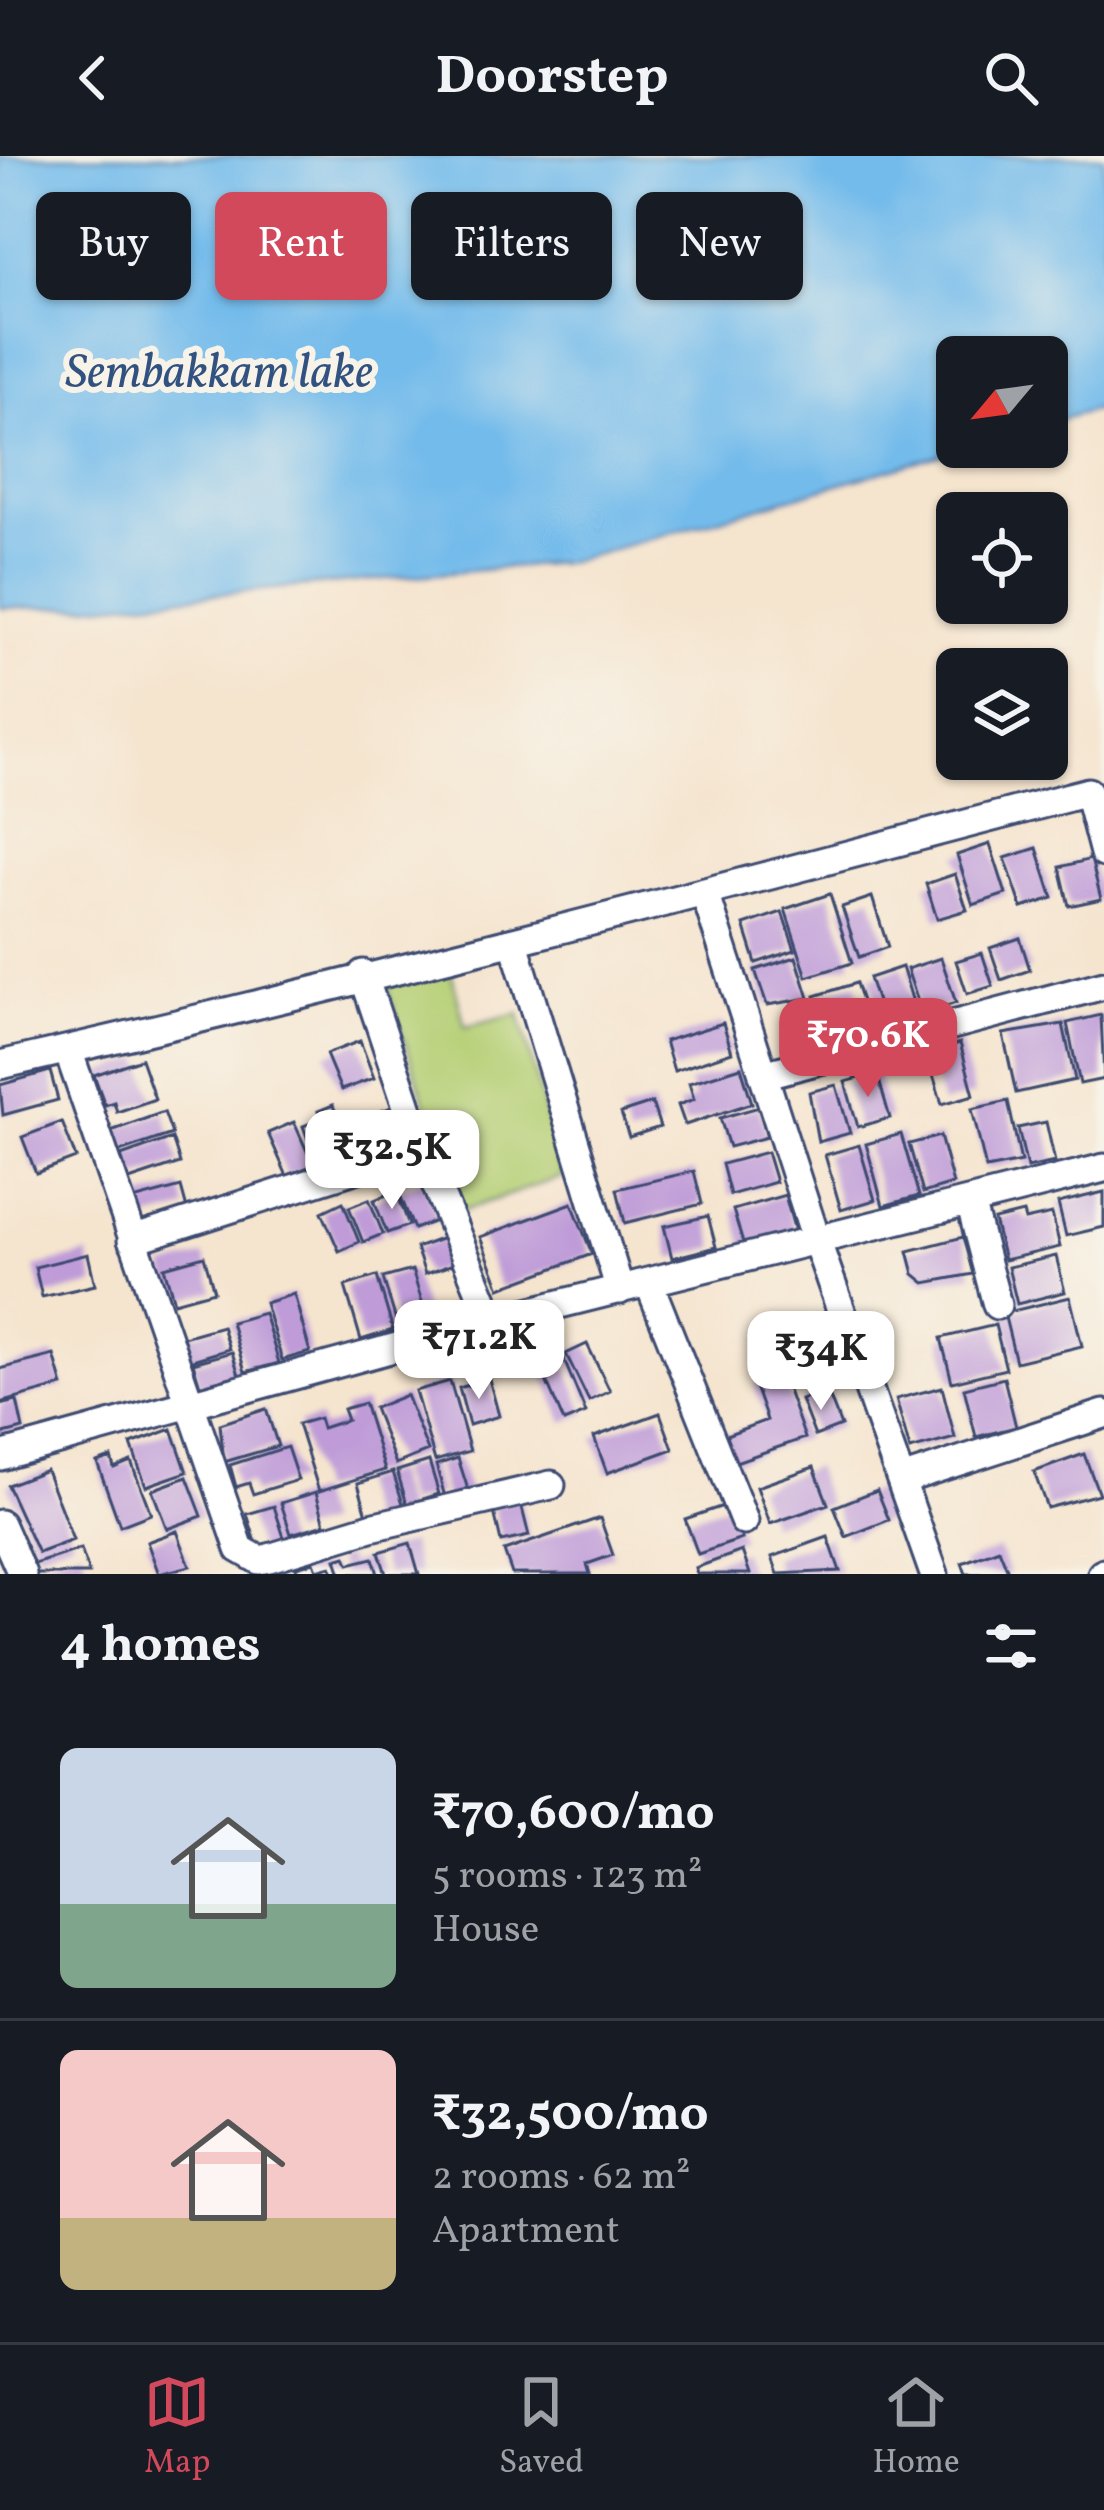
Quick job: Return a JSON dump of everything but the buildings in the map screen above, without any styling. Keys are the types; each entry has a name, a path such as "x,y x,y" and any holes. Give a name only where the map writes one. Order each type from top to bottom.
{"street":[{"path":"0,1065 363,974 514,943 1088,792 1104,854"},
{"path":"705,892 818,1242 934,1574"},
{"path":"514,943 620,1290"},
{"path":"363,974 421,1148 492,1322"},
{"path":"763,1075 1104,985"},
{"path":"68,1049 240,1549 259,1560 371,1526 551,1485"},
{"path":"132,1240 421,1148"},
{"path":"0,1456 492,1322 1104,1168"},
{"path":"970,1202 997,1305"},
{"path":"649,1283 744,1521"},
{"path":"901,1480 1104,1414"},
{"path":"0,1524 22,1574"}],"green space":[{"path":"449,964 465,1027 519,1014 562,1177 461,1211 384,978"}],"water":[{"name":"Sembakkam lake","path":"0,156 1104,156 1104,407 1068,417 1068,336 936,336 936,456 569,562 76,607 0,608"}]}
